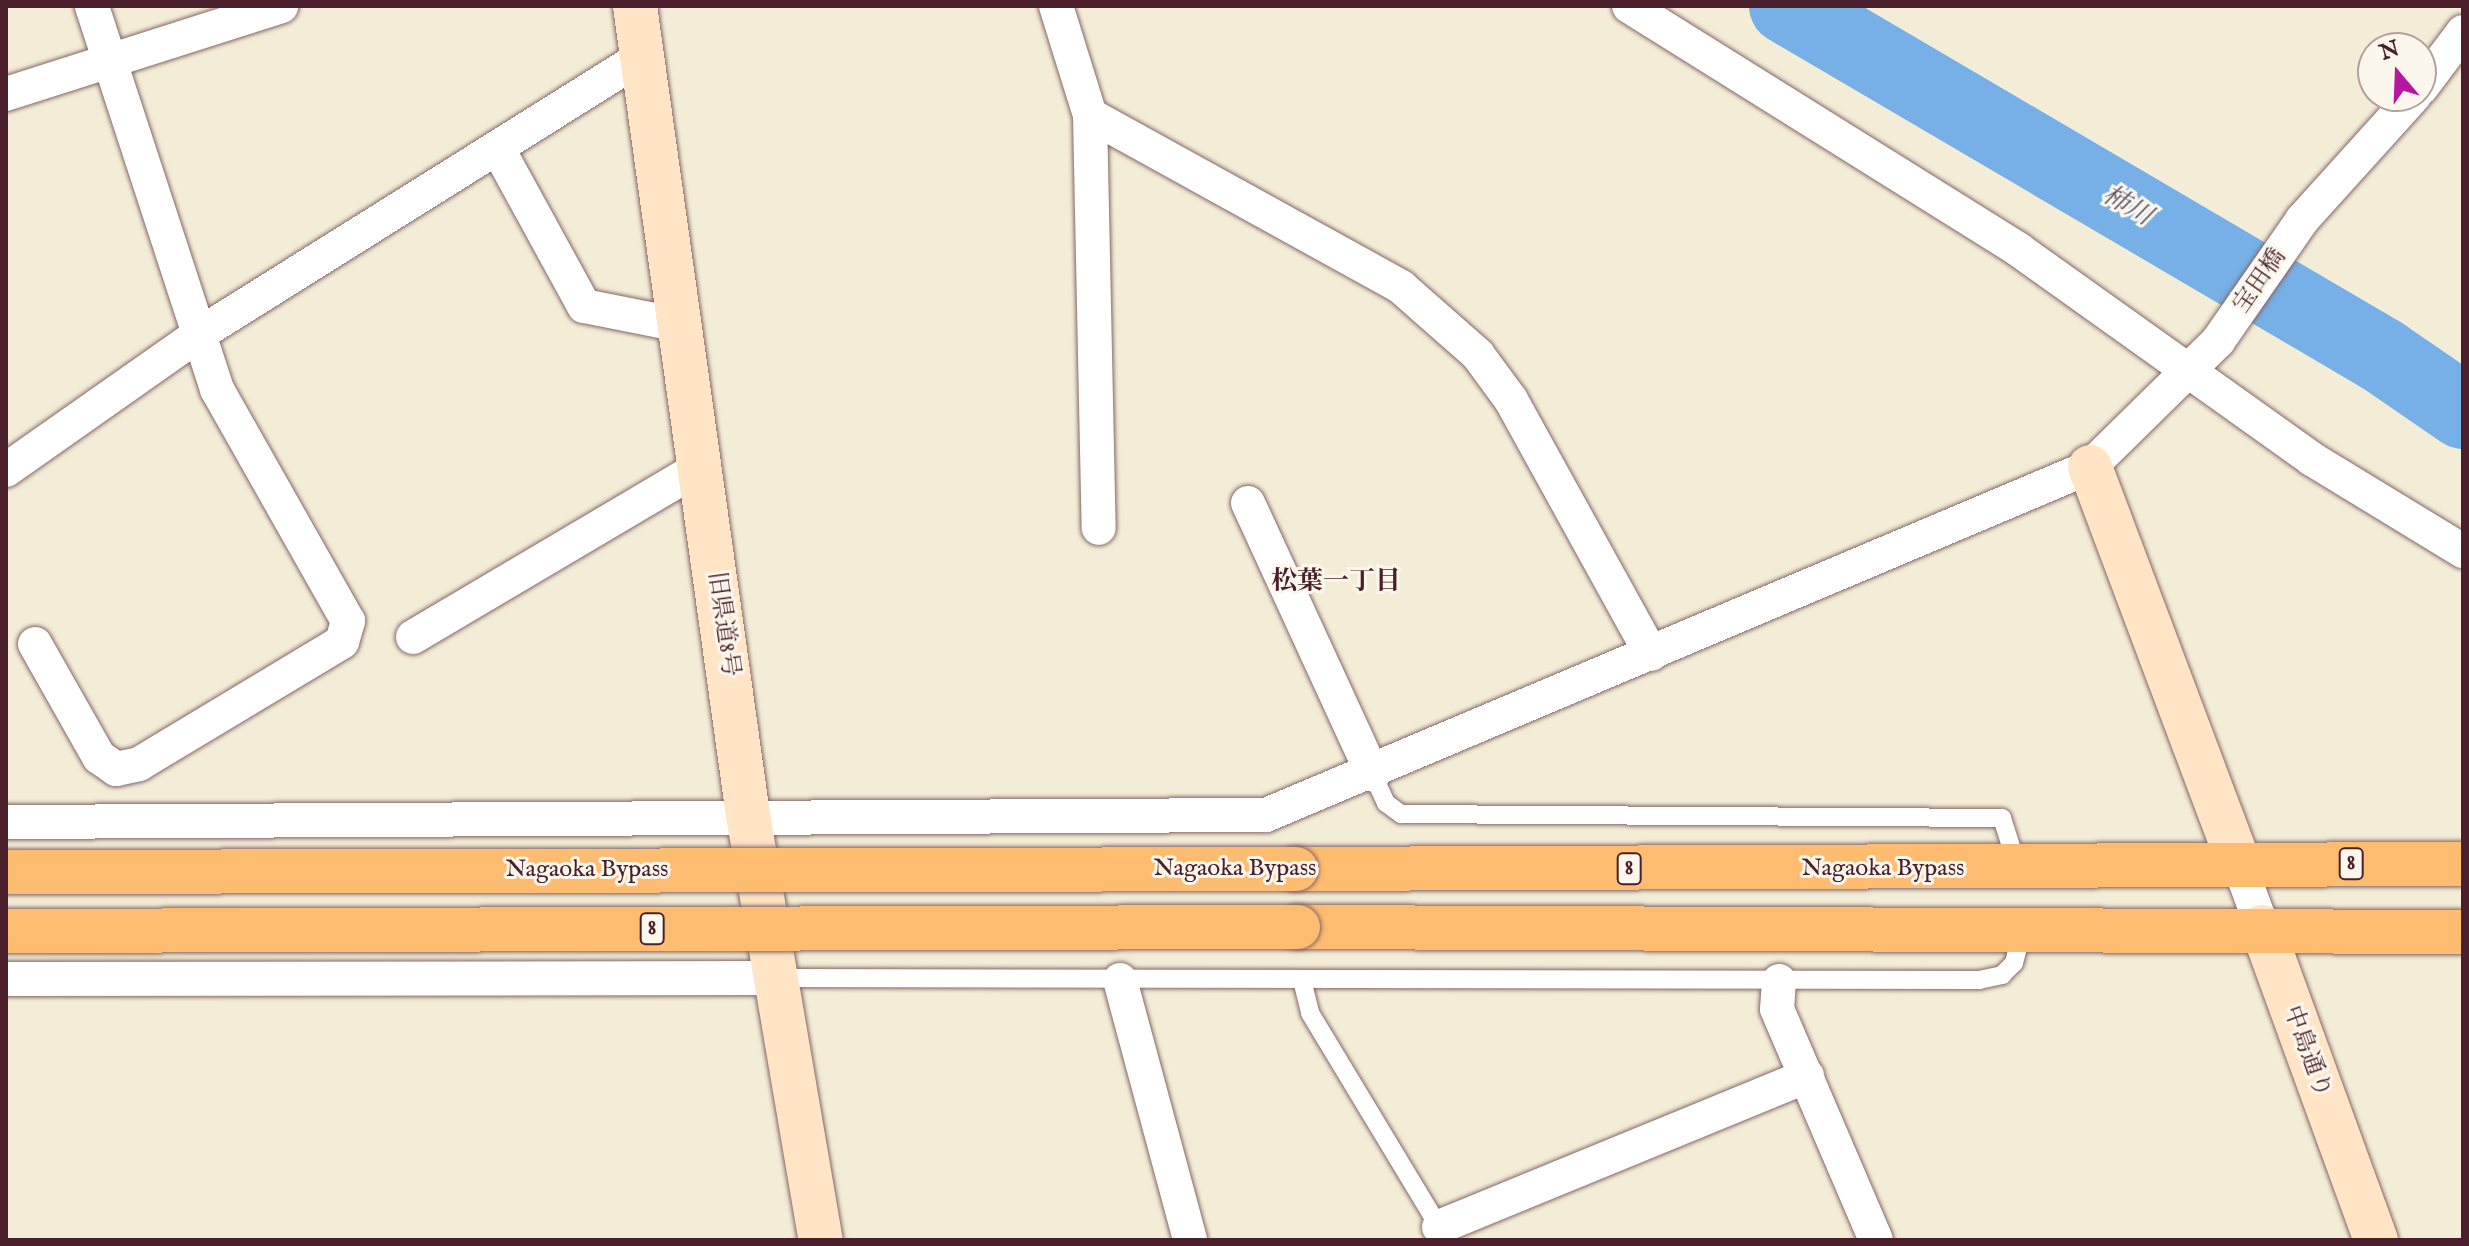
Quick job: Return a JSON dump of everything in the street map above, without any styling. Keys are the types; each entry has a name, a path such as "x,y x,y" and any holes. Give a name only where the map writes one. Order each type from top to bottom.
{"highway":[{"name":"Nagaoka Bypass","path":"6,872 2018,869 2239,864 2463,864"},
{"name":"8","path":"6,931 2262,927 2463,932"}],"street":[{"path":"35,644 99,757 116,769 139,764 342,642 348,621 217,389 92,6"},
{"path":"6,94 281,6"},
{"name":"旧県道8号","path":"635,6 748,815 821,1240"},
{"path":"1056,6 1090,115 1099,528"},
{"path":"1629,6 2019,250 2186,366 2312,459 2463,551"},
{"path":"2437,67 2463,32"},
{"path":"6,470 201,333 640,58"},
{"name":"宝田橋","path":"2090,467 2186,366 2218,341 2302,220 2400,112"},
{"path":"1090,115 1401,287 1435,313 1511,400 1651,654"},
{"path":"498,149 584,306 680,325"},
{"path":"413,637 700,467"},
{"path":"6,822 748,815 1266,815 1373,775 2090,467 2239,864"},
{"path":"1248,503 1373,775"},
{"name":"中島通り","path":"2239,864 2376,1240"},
{"path":"6,979 775,978"},
{"path":"1120,980 1190,1240"},
{"path":"1779,981 1777,1009 1876,1240"},
{"path":"1439,1227 1807,1076"}],"lane":[{"path":"1373,775 1386,803 1401,814 2002,818 2018,869"},
{"path":"775,978 1779,981 1990,978 2014,963 2022,928"},
{"path":"1302,980 1310,1013 1439,1227"}],"waterway":[{"name":"柿川","path":"1787,6 2383,356 2463,411"}],"district":[{"name":"松葉一丁目","path":"1336,582"}]}
